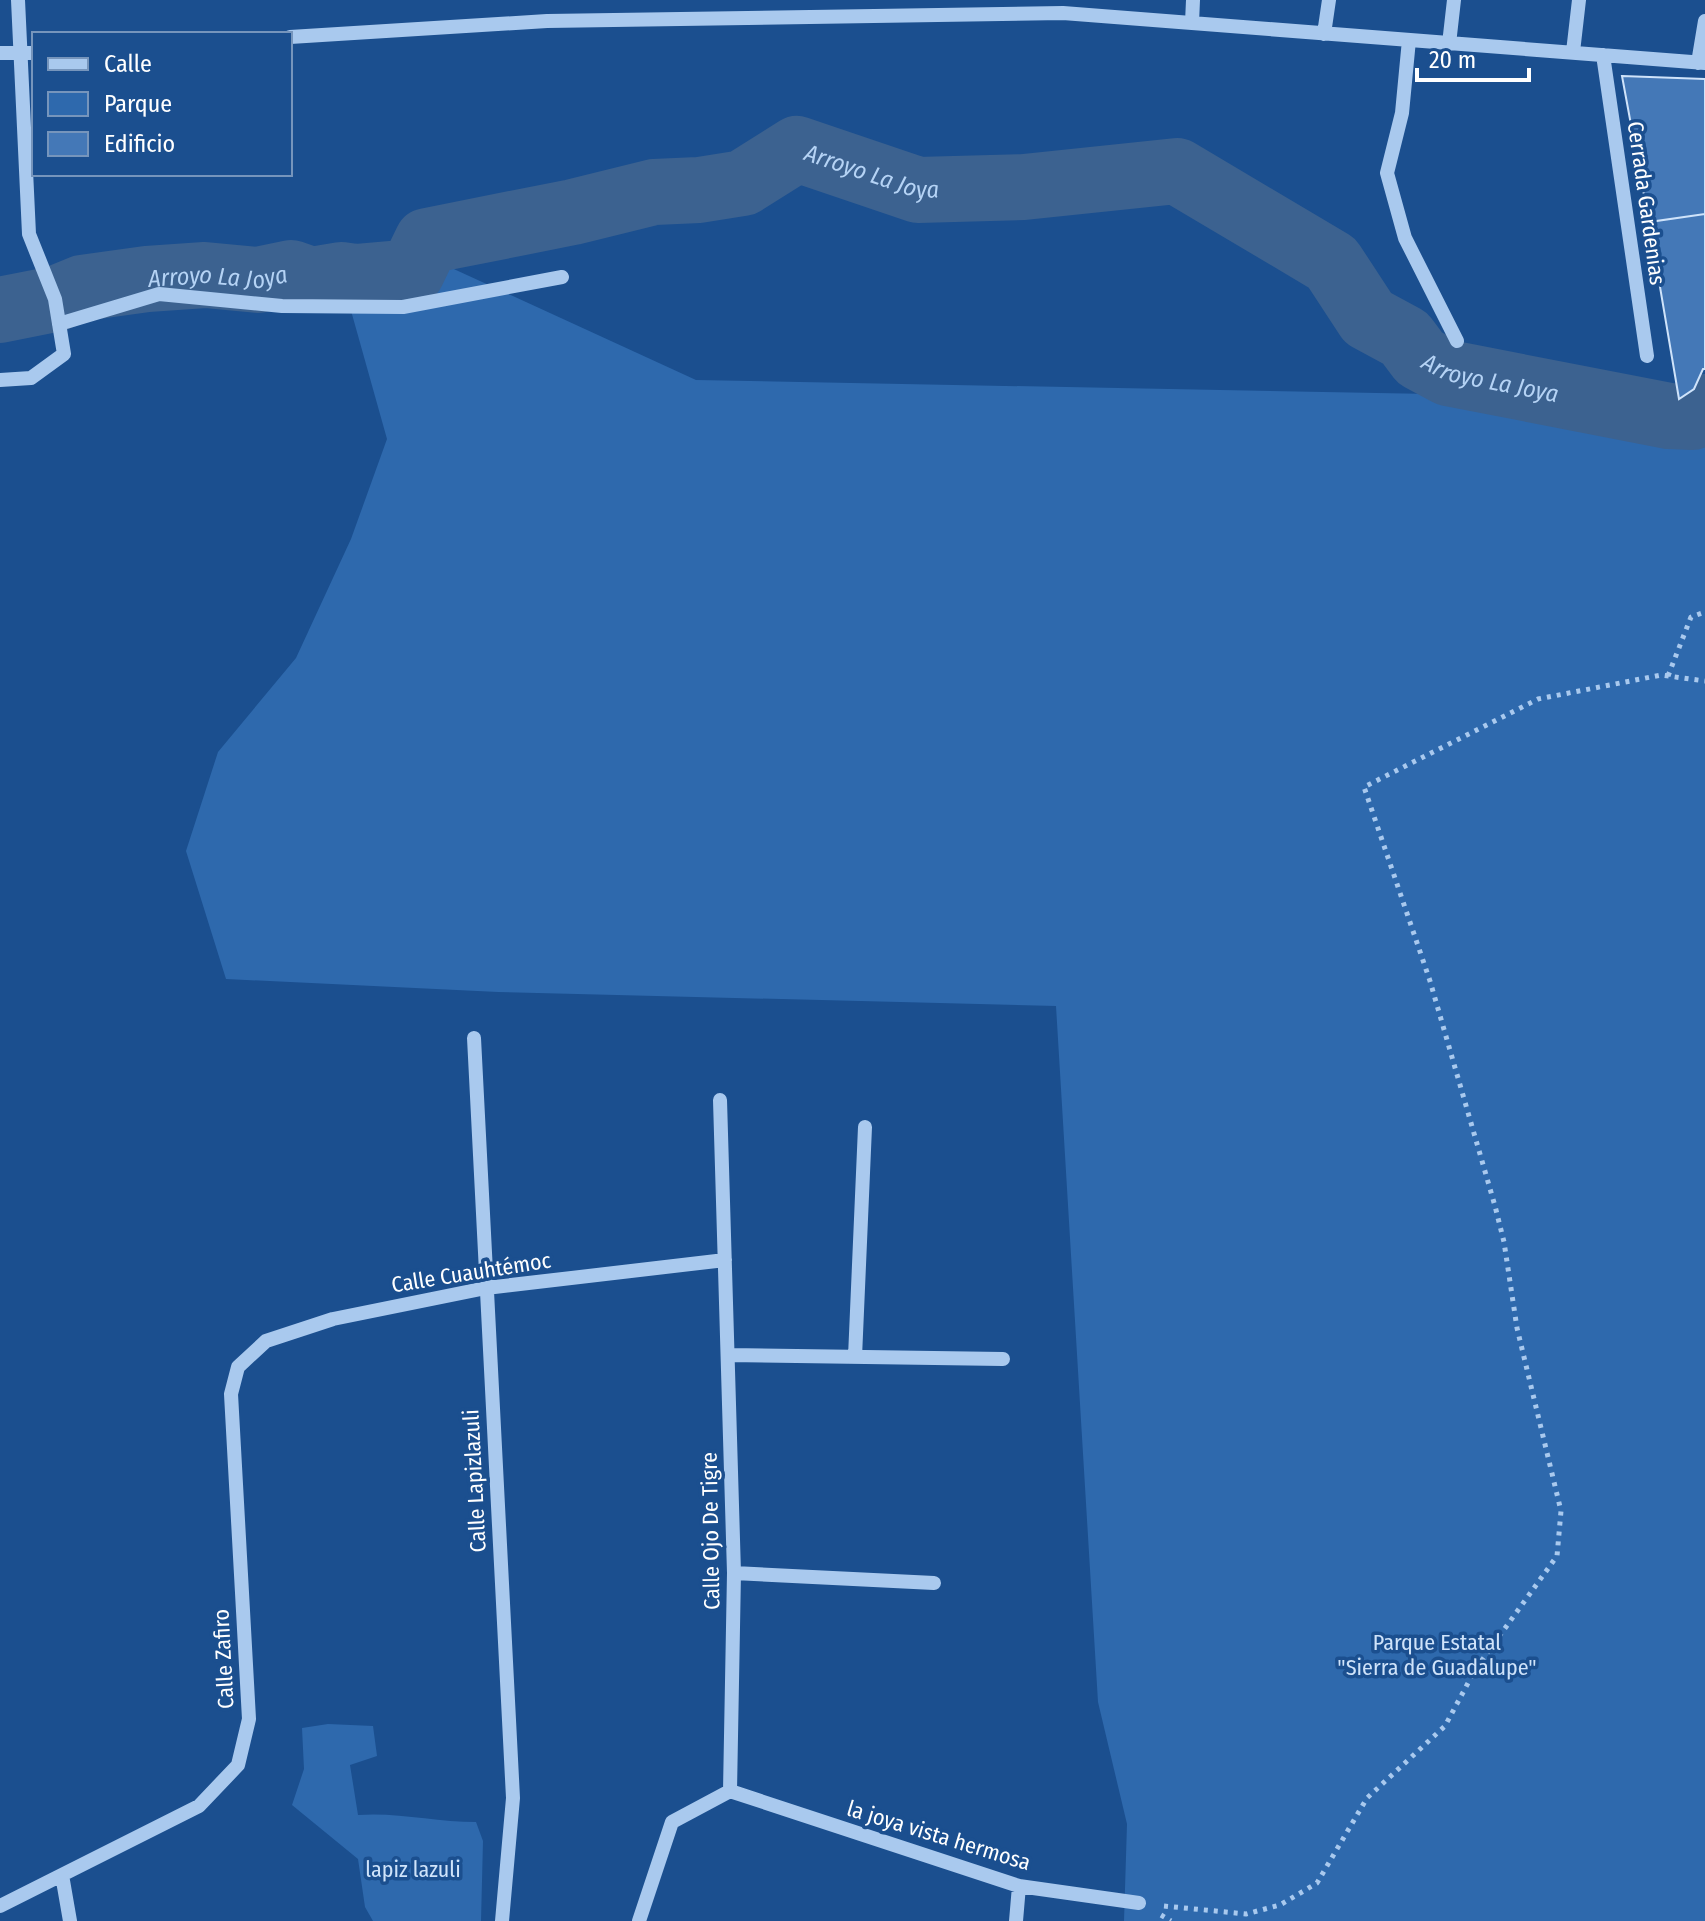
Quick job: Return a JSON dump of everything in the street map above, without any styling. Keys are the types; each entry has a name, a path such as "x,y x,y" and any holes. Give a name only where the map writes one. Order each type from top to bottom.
{"street":[{"path":"0,380 31,378 64,354 55,299 29,234 28,53 18,0"},
{"path":"1192,23 1193,0"},
{"path":"1324,34 1329,0"},
{"path":"1449,44 1454,0"},
{"path":"1573,52 1579,0"},
{"path":"292,37 547,21 1063,13 1701,63 1705,21"},
{"path":"1409,40 1402,113 1387,173 1405,238 1457,341"},
{"path":"0,53 28,53"},
{"name":"Cerrada Gardenias","path":"1603,55 1647,356"},
{"path":"59,324 159,294 282,306 403,307 562,277"},
{"name":"Calle Lapizlazuli","path":"474,1038 513,1798 502,1921"},
{"name":"Calle Ojo De Tigre","path":"720,1100 734,1573 730,1791"},
{"path":"855,1357 865,1127"},
{"name":"Calle Cuauhtémoc","path":"238,1367 266,1341 319,1323 486,1288 725,1260"},
{"path":"728,1355 1003,1359"},
{"name":"Calle Zafiro","path":"0,1906 199,1806 238,1765 249,1719 231,1394 238,1367"},
{"path":"734,1573 934,1583"},
{"path":"639,1921 672,1822 730,1791"},
{"name":"la joya vista hermosa","path":"730,1791 1019,1886 1139,1903"},
{"path":"62,1875 70,1921"},
{"path":"1016,1921 1019,1886"}],"path":[{"path":"1668,676 1691,617 1705,612"},
{"path":"1139,1903 1246,1914 1280,1905 1317,1883 1367,1798 1445,1726 1475,1670 1557,1556 1561,1511 1517,1328 1504,1242 1495,1206 1430,981 1364,787 1538,699 1668,676 1705,681"}],"green space":[{"name":"Parque Estatal \"Sierra de Guadalupe\"","path":"421,254 696,380 1431,394 1496,410 1705,436 1705,1921 1124,1921 1127,1824 1098,1702 1056,1006 498,992 226,979 186,851 218,752 296,658 351,539 387,439 341,275"},
{"name":"lapiz lazuli","path":"328,1724 373,1726 377,1756 350,1765 358,1815 476,1822 483,1841 481,1921 373,1921 365,1907 358,1859 292,1805 304,1769 302,1728"}],"building":[{"path":"1622,76 1705,79 1705,214 1649,222"},
{"path":"1705,214 1705,369 1694,389 1679,399 1649,222"}],"waterway":[{"name":"Arroyo La Joya","path":"0,310 55,299 82,288 147,279 205,275 258,280 291,273 311,280 341,275 355,277 412,272 427,241 573,212 654,192 699,190 743,183 797,149 918,190 1024,187 1177,171 1332,263 1368,318 1405,338 1420,358 1448,373 1669,416 1692,417 1705,407"}]}
